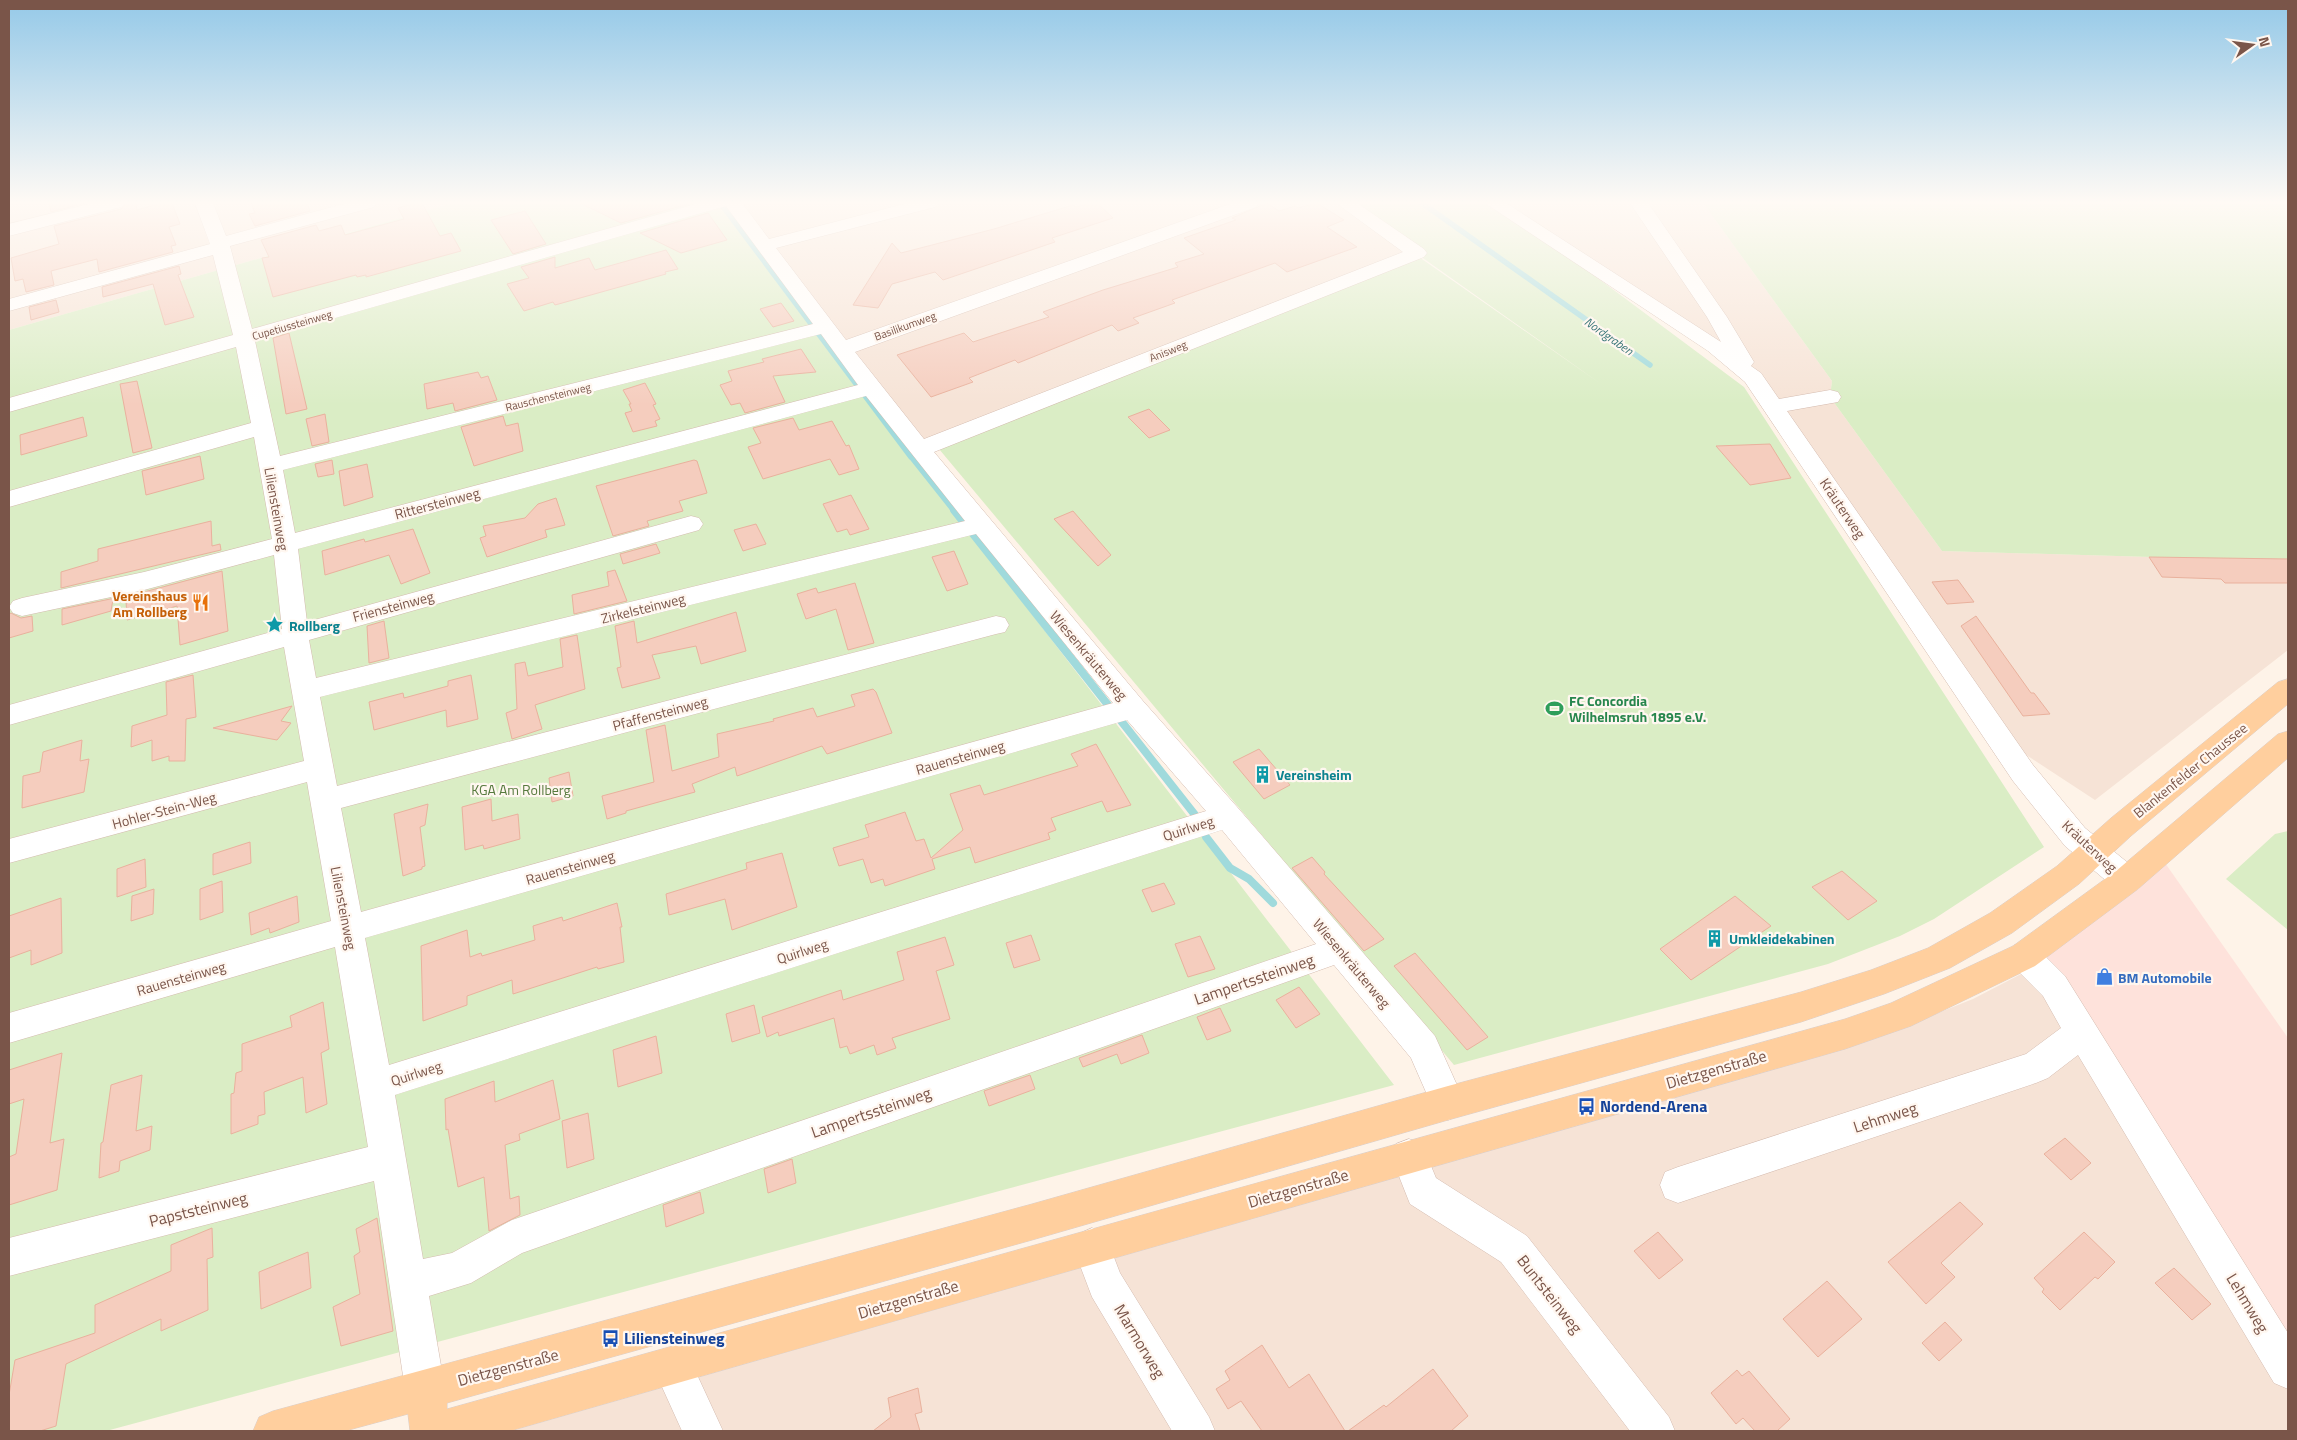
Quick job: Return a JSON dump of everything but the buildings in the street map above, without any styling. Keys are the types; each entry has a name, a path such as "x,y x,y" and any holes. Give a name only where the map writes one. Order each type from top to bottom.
{"main road":[{"name":"Blankenfelder Chaussee","path":"2093,852 2288,689"},
{"path":"2127,880 2288,743 2250,721"},
{"name":"Dietzgenstraße","path":"273,1431 1032,1222 1448,1103 1801,1007 1873,984 1939,958 2001,923 2068,875 2093,852"},
{"name":"Dietzgenstraße","path":"425,1390 443,1430 673,1367 1465,1140 1845,1034 1899,1015 1968,985 2024,956 2127,880"},
{"path":"1448,1103 1465,1140"}],"lane":[{"path":"9,304 130,270"},
{"name":"Liliensteinweg","path":"227,270 263,427 285,544 295,633 376,1085 406,1282 425,1390"},
{"name":"Cupetiussteinweg","path":"9,405 483,270"},
{"name":"Wiesenkräuterweg","path":"779,270 818,329 842,349 861,391 920,449 1133,708 1228,816 1423,1047 1448,1103"},
{"name":"Basilikumweg","path":"842,349 1062,270"},
{"name":"Anisweg","path":"920,449 1373,270"},
{"name":"Kräuterweg","path":"1602,270 1715,347 1753,378 2023,773 2075,837 2127,880"},
{"path":"1685,270 1717,317 1753,378"},
{"name":"Rauschensteinweg","path":"270,466 818,329"},
{"name":"Rittersteinweg","path":"22,607 144,581 861,391"},
{"path":"1773,407 1830,397"},
{"path":"9,499 263,427"},
{"name":"Friensteinweg","path":"9,715 295,633 691,524"},
{"name":"Zirkelsteinweg","path":"305,691 981,525"},
{"name":"Pfaffensteinweg","path":"324,801 996,625"},
{"name":"Rauensteinweg","path":"9,1028 349,929 1133,708"},
{"name":"Hohler-Stein-Weg","path":"9,851 318,768"},
{"name":"Quirlweg","path":"376,1085 1228,816"},
{"name":"Lampertssteinweg","path":"406,1282 458,1270 512,1238 1341,949"},
{"name":"Lehmweg","path":"2024,956 2054,986 2288,1370"},
{"name":"Lehmweg","path":"1678,1185 2036,1067 2082,1032"},
{"name":"Buntsteinweg","path":"1409,1156 1423,1191 1514,1248 1655,1431"},
{"name":"Papststeinweg","path":"9,1257 387,1160"},
{"name":"Marmorweg","path":"1092,1247 1105,1284 1195,1431"},
{"path":"673,1367 703,1431"}],"shaded area":[{"path":"9,270 218,270 9,330"},
{"path":"771,270 1368,270 908,453"},
{"path":"1591,270 1752,270 1832,381 1830,397 1942,551 2288,561 2288,650 2095,800 2008,743 1771,394"},
{"path":"2165,863 2288,1038 2288,1340 2041,960"},
{"path":"2041,959 2288,1344 2288,1431 511,1431 1816,1057 1890,1032 1973,999 2025,972"}],"green space":[{"name":"KGA Am Rollberg","path":"218,270 771,270 844,370 1394,1085 106,1431 9,1431 9,330"},
{"name":"FC Concordia Wilhelmsruh 1895 e.V.","path":"1386,270 1438,270 1601,384 1440,270 1587,270 1744,387 2044,847 1934,919 1900,936 1828,964 1454,1065 939,449"},
{"path":"1752,270 2288,270 2288,561 1942,551 1830,397 1832,381"},
{"path":"2288,831 2288,930 2226,879 2275,834"}],"waterway":[{"path":"771,270 911,457"},
{"name":"Nordgraben","path":"1517,270 1650,365"},
{"path":"913,459 955,512"},
{"path":"954,510 965,524"},
{"path":"970,530 1112,710"},
{"path":"1118,717 1199,820"},
{"path":"1206,837 1230,868 1249,879 1273,903"}],"place":[{"name":"Vereinshaus Am Rollberg","path":"201,603"},
{"name":"Rollberg","path":"275,625"},
{"name":"FC Concordia Wilhelmsruh 1895 e.V.","path":"1555,708"},
{"name":"Vereinsheim","path":"1262,774"},
{"name":"Umkleidekabinen","path":"1715,938"},
{"name":"BM Automobile","path":"2104,977"},
{"name":"Nordend-Arena","path":"1586,1106"},
{"name":"Liliensteinweg","path":"610,1338"}]}
